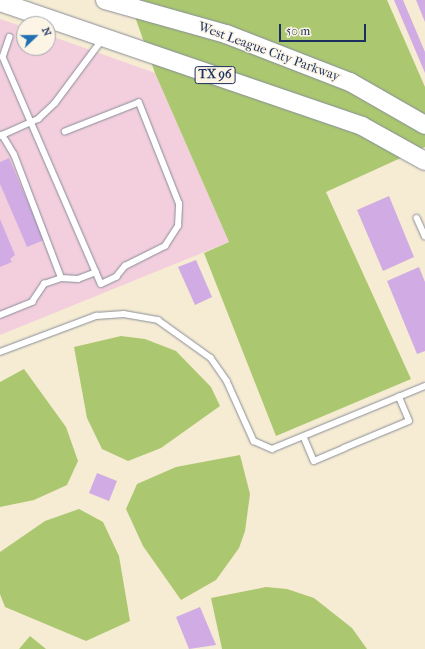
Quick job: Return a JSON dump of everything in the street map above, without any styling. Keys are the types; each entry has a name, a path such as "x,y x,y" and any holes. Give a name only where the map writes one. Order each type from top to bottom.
{"main road":[{"name":"West League City Parkway","path":"105,0 226,34 350,82 425,125"},
{"name":"TX 96","path":"0,2 362,126 425,161"}],"lane":[{"path":"10,38 3,57 33,121 101,284 116,277 125,266 165,246 178,226 178,204 139,103 65,132"},
{"path":"61,278 14,155 1,135 33,121 55,103 104,38"},
{"path":"417,218 425,236"},
{"path":"0,315 32,302 44,284 61,278 78,279 96,272"},
{"path":"0,352 96,316 124,314 158,320 211,358 227,381 254,442 272,448 304,437 425,386"},
{"path":"304,437 314,461 338,451 409,421 399,397"}],"shaded area":[{"path":"0,19 16,24 16,56 56,56 56,38 155,73 229,242 0,335"}],"green space":[{"path":"129,0 387,0 425,87 425,147 326,192 411,379 276,436 204,253 229,242 155,73"},
{"path":"121,336 145,339 176,351 211,387 220,406 161,448 128,461 102,449 87,418 74,347"},
{"path":"24,369 66,427 78,461 67,485 34,500 0,507 0,382"},
{"path":"240,455 250,494 245,531 239,548 216,580 181,600 143,546 126,509 137,484 176,467"},
{"path":"79,509 103,522 119,556 130,621 86,641 5,607 0,594 0,552 45,521"},
{"path":"266,587 287,589 314,598 352,628 367,649 222,649 211,598"},
{"path":"30,636 46,649 19,649"}],"building":[{"path":"394,0 403,0 425,52 425,73"},
{"path":"416,0 425,0 425,22"},
{"path":"9,158 44,240 27,247 0,184 0,162"},
{"path":"389,196 414,257 383,271 357,210"},
{"path":"0,219 15,255 10,259 12,262 0,267"},
{"path":"196,260 212,297 195,305 178,267"},
{"path":"419,267 425,282 425,351 417,354 387,281"},
{"path":"97,473 117,481 109,501 89,493"},
{"path":"200,607 216,645 189,649 176,617"}]}
